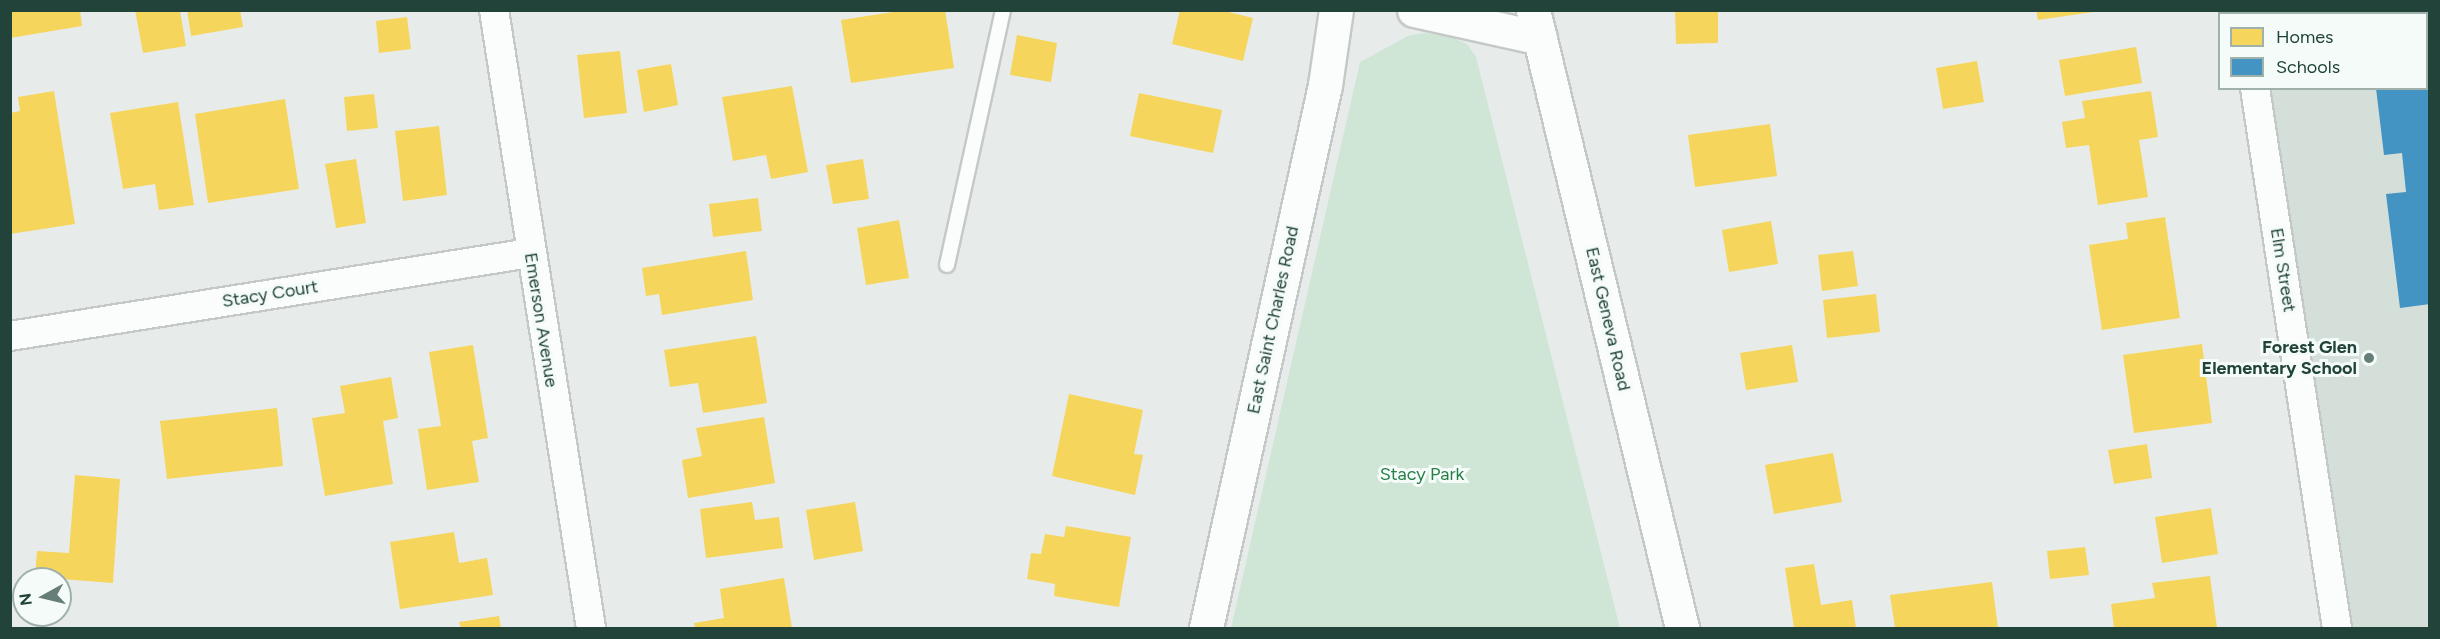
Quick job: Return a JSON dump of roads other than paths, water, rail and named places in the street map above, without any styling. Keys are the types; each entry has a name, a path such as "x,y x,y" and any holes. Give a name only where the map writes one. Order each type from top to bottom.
{"street":[{"name":"Emerson Avenue","path":"494,10 530,253 591,628"},
{"name":"East Saint Charles Road","path":"1206,628 1325,85 1336,10"},
{"path":"1414,10 1537,24"},
{"name":"East Geneva Road","path":"1537,24 1682,628"},
{"name":"Elm Street","path":"2255,90 2337,628"},
{"name":"Stacy Court","path":"10,336 530,253"}],"lane":[{"path":"947,265 1003,10"}],"place":[{"name":"Forest Glen Elementary School","path":"2369,358"}],"park label":[{"name":"Stacy Park","path":"1422,474"}]}
